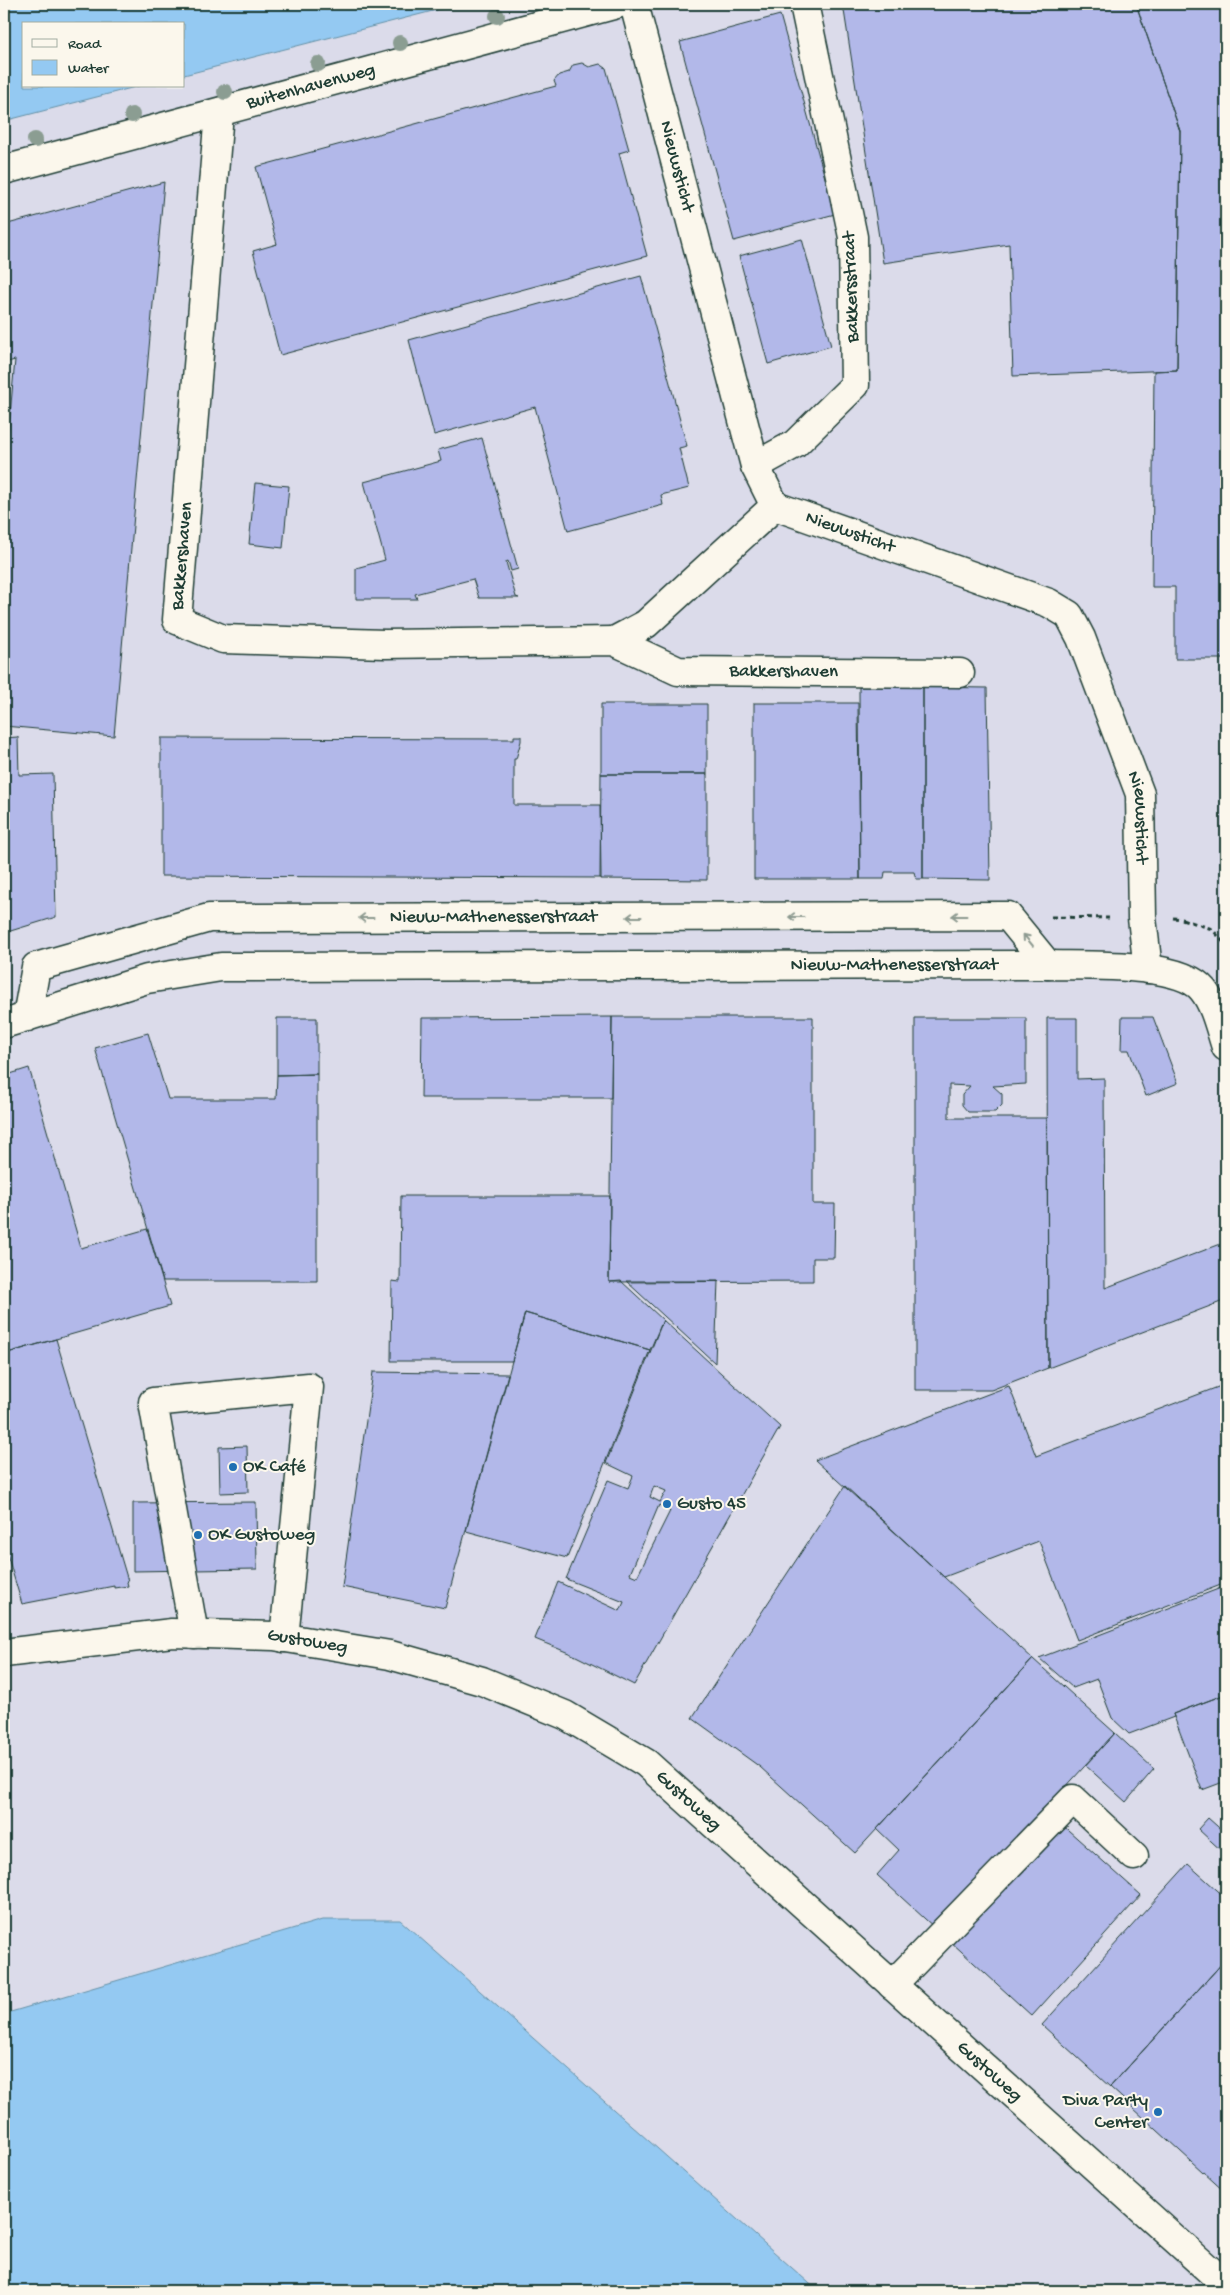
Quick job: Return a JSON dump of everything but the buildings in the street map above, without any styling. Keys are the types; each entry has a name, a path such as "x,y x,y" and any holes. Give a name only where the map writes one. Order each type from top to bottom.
{"street":[{"name":"Buitenhavenweg","path":"4,170 617,4"},
{"name":"Nieuwsticht","path":"634,4 755,466 775,506 1049,603 1068,615 1081,638 1140,794 1142,918 1148,969"},
{"name":"Bakkersstraat","path":"755,466 795,444 855,385 853,237 804,4"},
{"name":"Bakkershaven","path":"219,112 177,620 222,639 385,644 614,641 678,671 960,673"},
{"name":"Bakkershaven","path":"614,641 646,624 775,506"},
{"path":"1008,916 1048,965"},
{"name":"Nieuw-Mathenesserstraat","path":"15,1021 36,967 209,918 1008,916"},
{"name":"Nieuw-Mathenesserstraat","path":"15,1021 147,979 221,967 1048,965 1148,969 1180,974 1202,988 1217,994"},
{"path":"1217,994 1226,1047"},
{"path":"194,1634 153,1402 308,1387 284,1638"},
{"name":"Gustoweg","path":"4,1653 172,1633 284,1638 390,1655 482,1681 565,1715 646,1763 1226,2286"},
{"path":"892,1985 1073,1798 1134,1856"}],"path":[{"path":"1008,916 1182,918 1212,929 1226,945"}],"shaded area":[{"path":"127,4 1226,4 1226,2291 4,2291 4,38 22,81 22,88 185,88 185,22 178,22"}],"water":[{"path":"4,4 460,4 185,75 185,22 22,22 22,88 131,88 4,121"},
{"path":"322,1920 400,1920 818,2291 4,2291 4,2014"}],"place":[{"name":"OK Café","path":"233,1467"},
{"name":"Gusto 45","path":"667,1504"},
{"name":"OK Gustoweg","path":"198,1535"},
{"name":"Diva Party Center","path":"1158,2112"}]}
